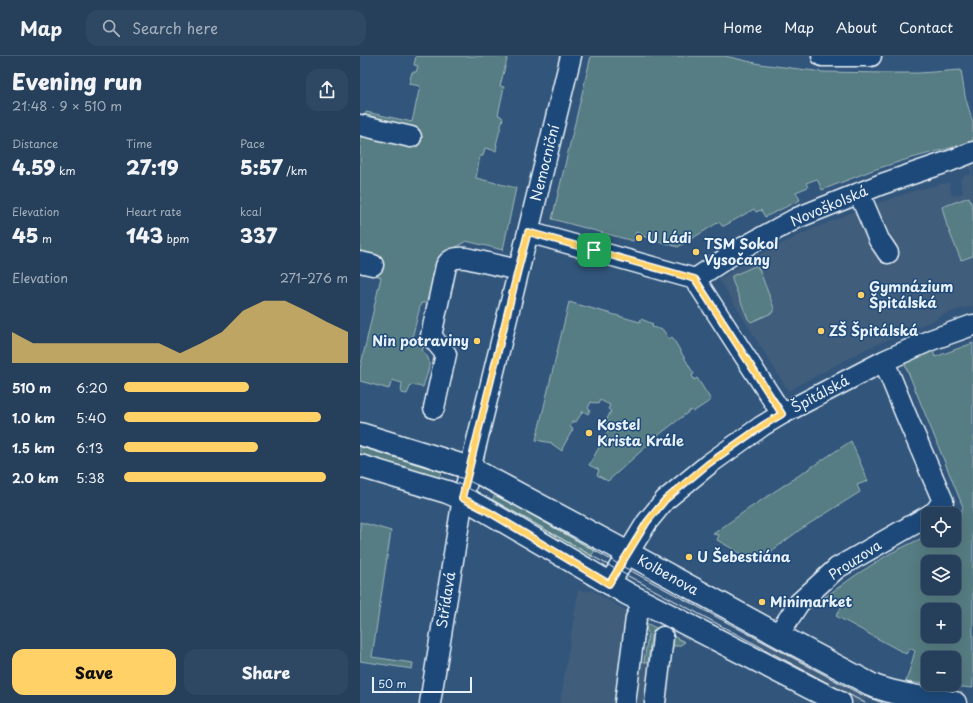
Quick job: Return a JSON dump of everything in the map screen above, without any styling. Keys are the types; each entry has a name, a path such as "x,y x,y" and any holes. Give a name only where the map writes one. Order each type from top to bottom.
{"main road":[{"name":"Kolbenova","path":"360,434 470,468 874,686 884,697 899,694 955,703"},
{"path":"360,466 447,492 462,498 489,512 609,584 840,703"}],"street":[{"name":"Nemocniční","path":"462,498 571,56"},
{"path":"822,56 871,56"},
{"path":"360,126 411,138"},
{"name":"Novoškolská","path":"695,279 742,248 797,218 882,184 973,152"},
{"path":"859,193 879,240 888,253"},
{"path":"528,232 695,279 782,414"},
{"path":"434,408 446,354 431,336 448,262 454,258 460,257 518,270"},
{"name":"Špitálská","path":"609,584 647,522 665,500 708,464 762,426 782,414 884,361 930,340 973,325"},
{"path":"884,361 943,501 939,507"},
{"name":"Střídavá","path":"430,703 462,498"},
{"name":"Prouzova","path":"778,635 799,603 837,568 921,520"},
{"path":"625,703 636,618 644,602"},
{"path":"655,703 663,637"},
{"path":"630,666 644,668 659,676"}],"shaded area":[{"path":"973,160 973,306 937,317 937,319 866,349 788,391 719,279 757,256 810,230 865,207 917,190 949,182 952,196 963,193 960,180 964,176 972,174 967,162"},
{"path":"578,591 593,591 632,614 628,651 673,665 667,703 560,703"},
{"path":"756,634 868,694 864,703 857,703 845,697 750,645"}],"green space":[{"path":"416,56 508,56 500,86 504,87 498,115 503,118 496,145 496,151 485,148 483,156 480,156 476,178 516,188 503,250 466,241 441,257 431,303 421,303 412,338 427,342 422,350 429,361 428,372 423,387 411,385 407,394 401,393 402,383 392,380 389,389 360,381 360,369 381,277 372,274 376,255 360,251 360,138 366,112 412,122 420,86 409,84 412,72 416,72 418,66 414,65"},
{"path":"591,56 725,56 760,64 823,72 919,73 961,70 965,96 973,123 973,142 873,170 822,190 817,179 806,183 808,187 796,192 800,200 765,217 761,210 756,212 754,209 724,226 722,226 719,222 678,247 642,236 642,234 636,232 633,241 552,219"},
{"path":"969,197 973,209 973,256 961,260 947,226 942,207"},
{"path":"755,266 759,269 774,308 774,312 751,322 748,319 732,280 732,276"},
{"path":"569,302 640,322 641,319 653,324 652,327 663,330 669,339 672,337 694,374 692,375 694,380 697,378 711,400 693,412 691,410 660,434 608,481 597,475 599,470 589,465 601,444 604,445 607,439 604,437 611,426 605,423 611,411 608,409 610,405 600,400 598,404 591,402 588,408 590,410 588,414 583,411 576,422 573,421 570,427 573,429 562,451 552,443 536,440"},
{"path":"973,343 973,688 961,687 961,651 921,651 921,683 906,682 915,651 910,648 906,654 836,616 842,606 825,597 889,554 921,538 921,547 961,547 961,512 963,507 905,362 931,344 935,357"},
{"path":"851,441 868,481 857,485 860,492 801,529 761,559 757,554 754,561 717,540 719,535 713,534"},
{"path":"360,442 443,467 438,480 360,457"},
{"path":"497,490 598,545 589,560 491,503"},
{"path":"360,522 391,531 372,657 413,663 412,669 360,661"},
{"path":"644,622 685,642 679,646 669,646 669,638 651,635 648,663 644,662 648,634"}],"tram line":[{"path":"360,446 467,480 493,493 620,565 864,696 883,703"},
{"path":"450,480 491,499 617,570 865,703"}],"place":[{"name":"U Ládi","path":"639,238"},
{"name":"TSM Sokol Vysočany","path":"696,252"},
{"name":"Gymnázium Špitálská","path":"861,295"},
{"name":"ZŠ Špitálská","path":"821,331"},
{"name":"Nin potraviny","path":"477,341"},
{"name":"Kostel Krista Krále","path":"589,433"},
{"name":"U Šebestiána","path":"689,557"},
{"name":"Minimarket","path":"762,602"}],"route":[{"path":"528,232 594,250 695,279 782,414 762,426 708,464 665,500 647,522 609,584 489,512 462,498 528,232"}]}
